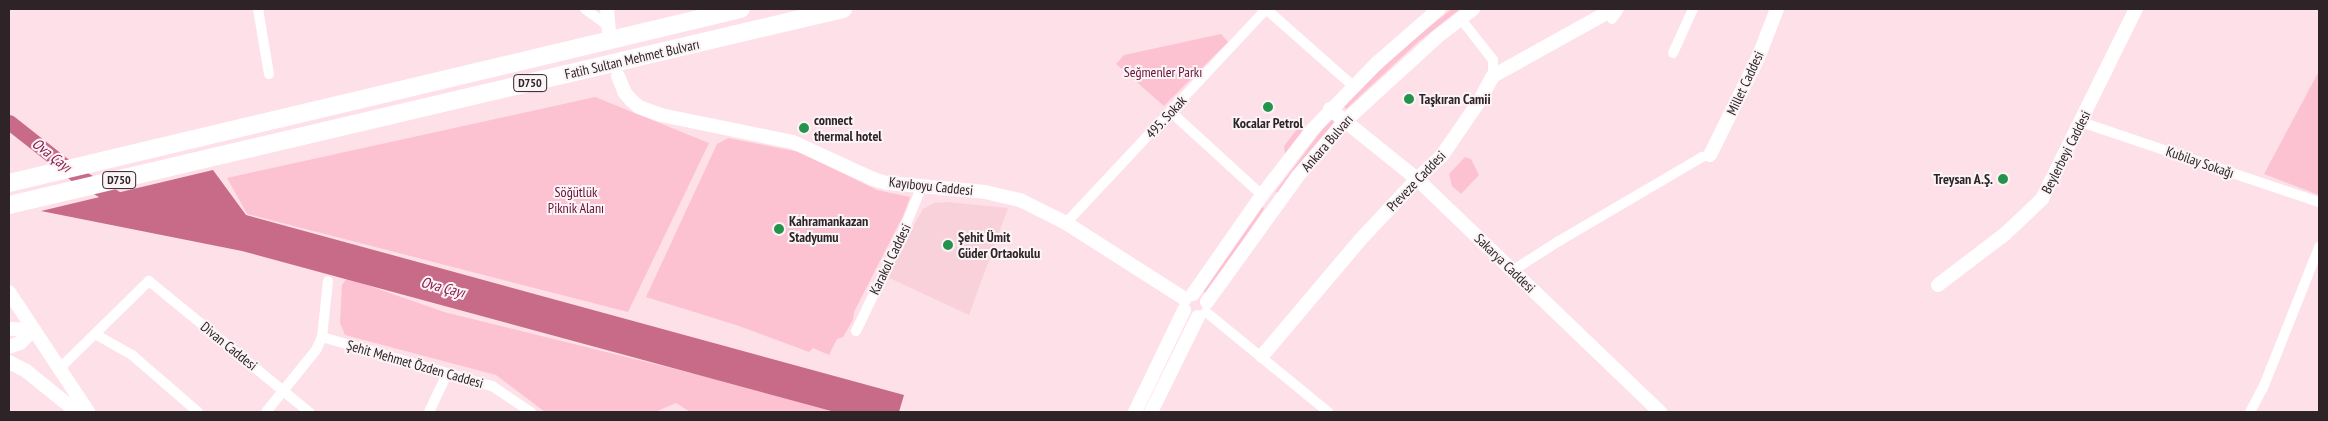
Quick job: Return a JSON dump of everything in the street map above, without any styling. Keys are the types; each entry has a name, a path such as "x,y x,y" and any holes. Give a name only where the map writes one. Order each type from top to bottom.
{"highway":[{"name":"Fatih Sultan Mehmet Bulvarı","path":"9,184 741,9"},
{"name":"Fatih Sultan Mehmet Bulvarı","path":"16,203 843,9"}],"street":[{"path":"258,9 268,74"},
{"path":"585,9 609,30"},
{"path":"607,9 609,30"},
{"name":"Ankara Bulvarı","path":"1135,412 1187,301 1262,195 1330,109 1402,39 1439,9"},
{"name":"Ankara Bulvarı","path":"1151,412 1203,310 1274,207 1344,122 1397,72 1473,9"},
{"path":"1673,53 1694,9"},
{"name":"Millet Caddesi","path":"1710,155 1758,58 1777,9"},
{"name":"Beylerbeyi Caddesi","path":"1938,285 2004,234 2042,199 2082,122 2136,9"},
{"path":"1266,10 1354,86"},
{"name":"495. Sokak","path":"1066,223 1266,10"},
{"path":"1460,18 1493,60 1493,76 1613,13"},
{"name":"Kayıboyu Caddesi","path":"618,76 625,93 639,107 649,111 786,140 812,149 873,179 1005,196 1036,207 1066,223 1187,301"},
{"name":"Preveze Caddesi","path":"1262,356 1360,240 1445,152 1480,100 1493,76"},
{"name":"Sakarya Caddesi","path":"1330,109 1417,179 1660,412"},
{"path":"1171,112 1274,207"},
{"name":"Kubilay Sokağı","path":"2082,122 2319,202"},
{"path":"1512,271 1567,236 1702,157 1710,155"},
{"name":"Karakol Caddesi","path":"856,331 897,246 922,186"},
{"path":"2250,412 2263,388 2319,247"},
{"name":"Divan Caddesi","path":"95,334 149,281 309,412"},
{"path":"266,412 316,350 322,337 328,281"},
{"path":"9,292 88,412"},
{"path":"1203,310 1188,315 1187,301 1200,294 1203,310 1262,356 1328,412"},
{"path":"9,329 33,330"},
{"path":"9,346 20,342 33,330"},
{"path":"59,369 95,334 132,355 198,412"},
{"name":"Şehit Mehmet Özden Caddesi","path":"322,337 492,386 531,412"},
{"path":"9,362 25,370 77,412"},
{"path":"430,412 447,374"}],"shaded area":[{"name":"Şehit Ümit Güder Ortaokulu","path":"947,202 1008,208 969,315 885,276 923,209 934,203"}],"green space":[{"path":"1452,9 1460,9 1418,42 1346,109 1342,105 1416,37"},
{"name":"Seğmenler Parkı","path":"1221,34 1228,42 1164,106 1116,64 1124,55"},
{"path":"2319,71 2319,195 2264,174"},
{"name":"Söğütlük Piknik Alanı","path":"595,97 709,143 628,312 247,214 227,178"},
{"path":"1331,118 1335,121 1280,194 1276,191"},
{"path":"1307,127 1285,154 1284,146 1298,128"},
{"path":"728,138 799,152 877,190 910,197 903,216 854,312 853,320 843,337 837,339 829,355 813,348 809,352 736,325 646,297 717,144"},
{"path":"1465,157 1471,159 1479,175 1461,194 1452,186 1449,174"},
{"path":"1261,206 1264,208 1207,294 1203,291"},
{"path":"347,278 444,312 849,412 690,412 676,403 655,412 545,412 496,375 345,335 340,323 342,285"}],"water":[{"path":"213,170 246,215 904,395 899,412 835,412 242,251 41,211"}],"waterway":[{"name":"Ova Çayı","path":"9,122 75,174 126,204"}],"tunnel":[{"path":"609,34 618,73"}],"place":[{"name":"Taşkıran Camii","path":"1409,99"},
{"name":"Kocalar Petrol","path":"1268,107"},
{"name":"connect thermal hotel","path":"804,128"},
{"name":"Treysan A.Ş.","path":"2003,179"},
{"name":"Kahramankazan Stadyumu","path":"779,229"},
{"name":"Şehit Ümit Güder Ortaokulu","path":"948,245"}]}
